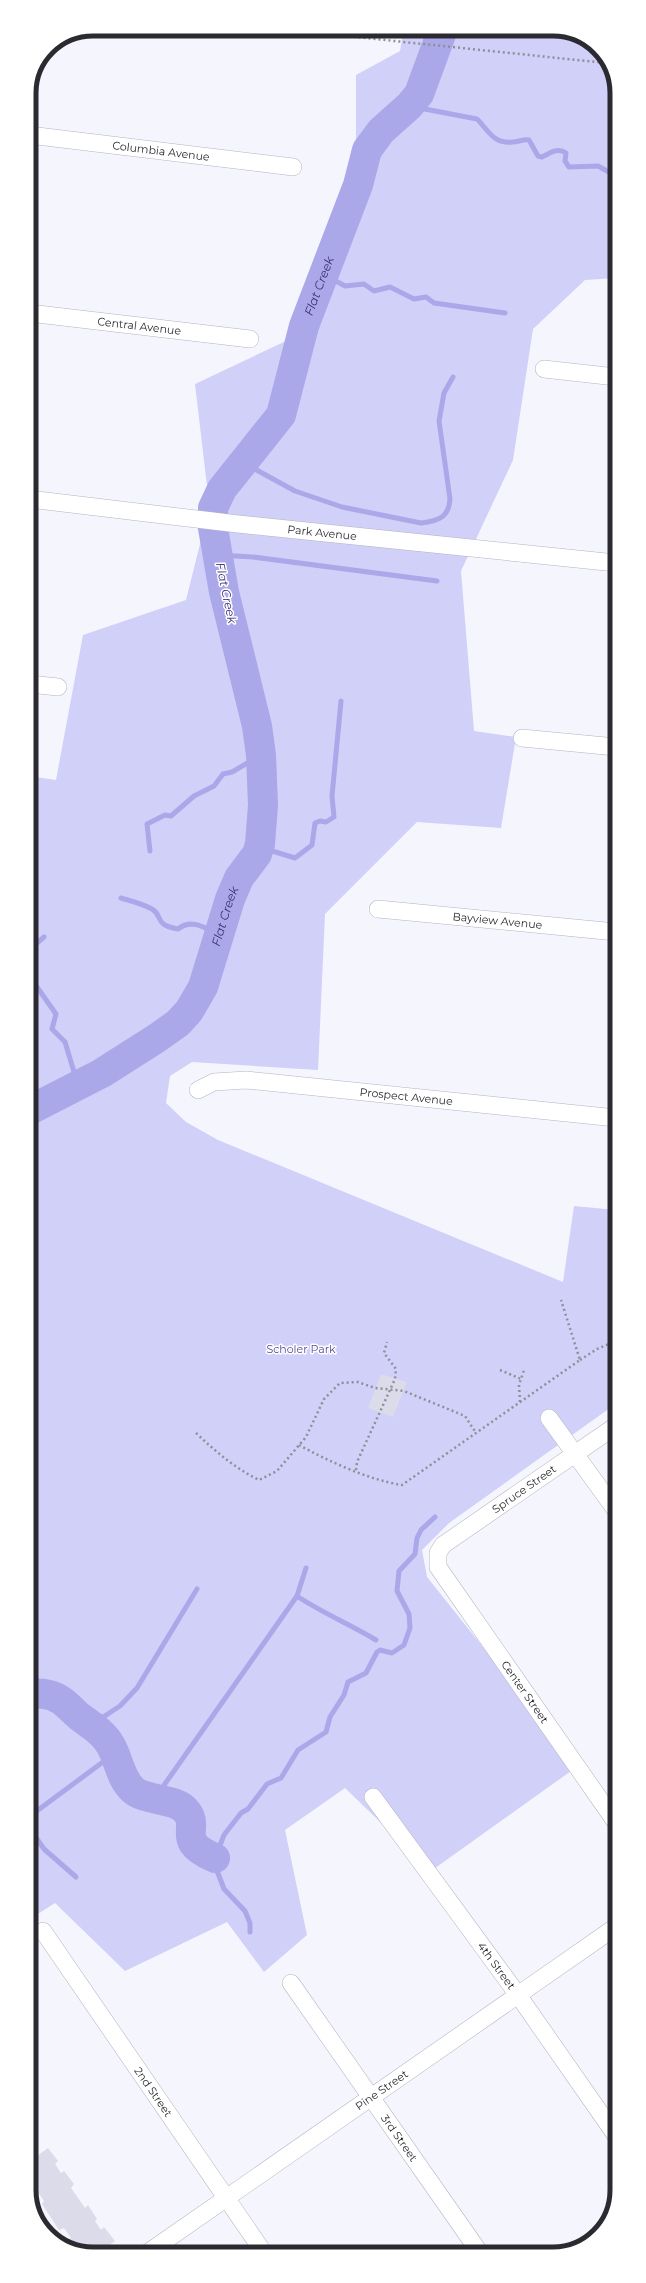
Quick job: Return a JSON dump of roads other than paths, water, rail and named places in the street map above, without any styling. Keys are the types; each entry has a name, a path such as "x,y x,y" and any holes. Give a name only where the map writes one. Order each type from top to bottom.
{"street":[{"name":"Columbia Avenue","path":"36,136 293,167"},
{"name":"Central Avenue","path":"36,314 250,339"},
{"path":"544,369 610,375"},
{"name":"Park Avenue","path":"36,500 238,524 610,562"},
{"path":"36,685 58,687"},
{"path":"522,738 610,746"},
{"name":"Bayview Avenue","path":"378,909 610,931"},
{"name":"Prospect Avenue","path":"198,1090 214,1082 246,1080 610,1117"},
{"path":"549,1418 610,1502"},
{"name":"Spruce Street","path":"437,1558 443,1545 610,1429"},
{"name":"Center Street","path":"437,1558 438,1567 610,1814"},
{"name":"4th Street","path":"374,1797 518,1995 610,2127"},
{"name":"2nd Street","path":"43,1931 260,2247"},
{"name":"Pine Street","path":"156,2247 610,1931"},
{"name":"3rd Street","path":"291,1983 372,2096 476,2247"}],"waterway":[{"name":"Flat Creek","path":"36,1107 102,1073 157,1038 178,1023 189,1011 203,987 230,899 239,878 257,854 260,844 263,805 261,755 257,726 224,592 213,528 213,508 222,489 281,415 304,326 358,185 367,150 381,131 409,106 419,94 440,36"},
{"path":"409,106 477,119 496,139 506,142 529,140 538,156 542,157 551,152 563,151 566,153 565,161 569,167 598,166 610,173"},
{"path":"323,274 345,286 364,284 374,291 390,287 414,299 426,297 434,303 505,313"},
{"path":"242,462 295,491 342,507 421,523 438,519 448,510 450,499 439,421 444,393 453,377"},
{"path":"218,555 253,557 437,581"},
{"path":"259,847 295,858 312,845 315,823 320,821 326,822 334,817 332,796 341,701"},
{"path":"150,851 147,824 165,815 171,816 194,796 214,786 223,774 232,772 261,755"},
{"path":"121,898 152,909 156,912 162,923 170,927 178,929 188,924 193,924 204,927 219,935"},
{"path":"36,944 44,937"},
{"path":"36,986 56,1014 52,1029 65,1042 78,1085"},
{"path":"250,1932 250,1923 245,1911 224,1889 216,1868 215,1858 224,1835 241,1813 248,1809 267,1784 281,1778 298,1750 326,1732 330,1717 344,1695 348,1682 366,1673 377,1652 380,1650 392,1653 404,1645 410,1628 409,1614 397,1591 399,1571 415,1554 417,1538 421,1530 435,1517"},
{"path":"155,1798 297,1596 306,1568"},
{"path":"91,1725 120,1706 137,1688 197,1589"},
{"path":"297,1596 316,1608 376,1640"},
{"path":"36,1694 47,1695 60,1700 105,1737 114,1751 125,1780 138,1794 175,1804 186,1811 190,1817 192,1840 195,1846 215,1858"},
{"path":"36,1812 115,1753"},
{"path":"36,1838 44,1849 76,1877"}],"park label":[{"name":"Scholer Park","path":"301,1349"}]}
